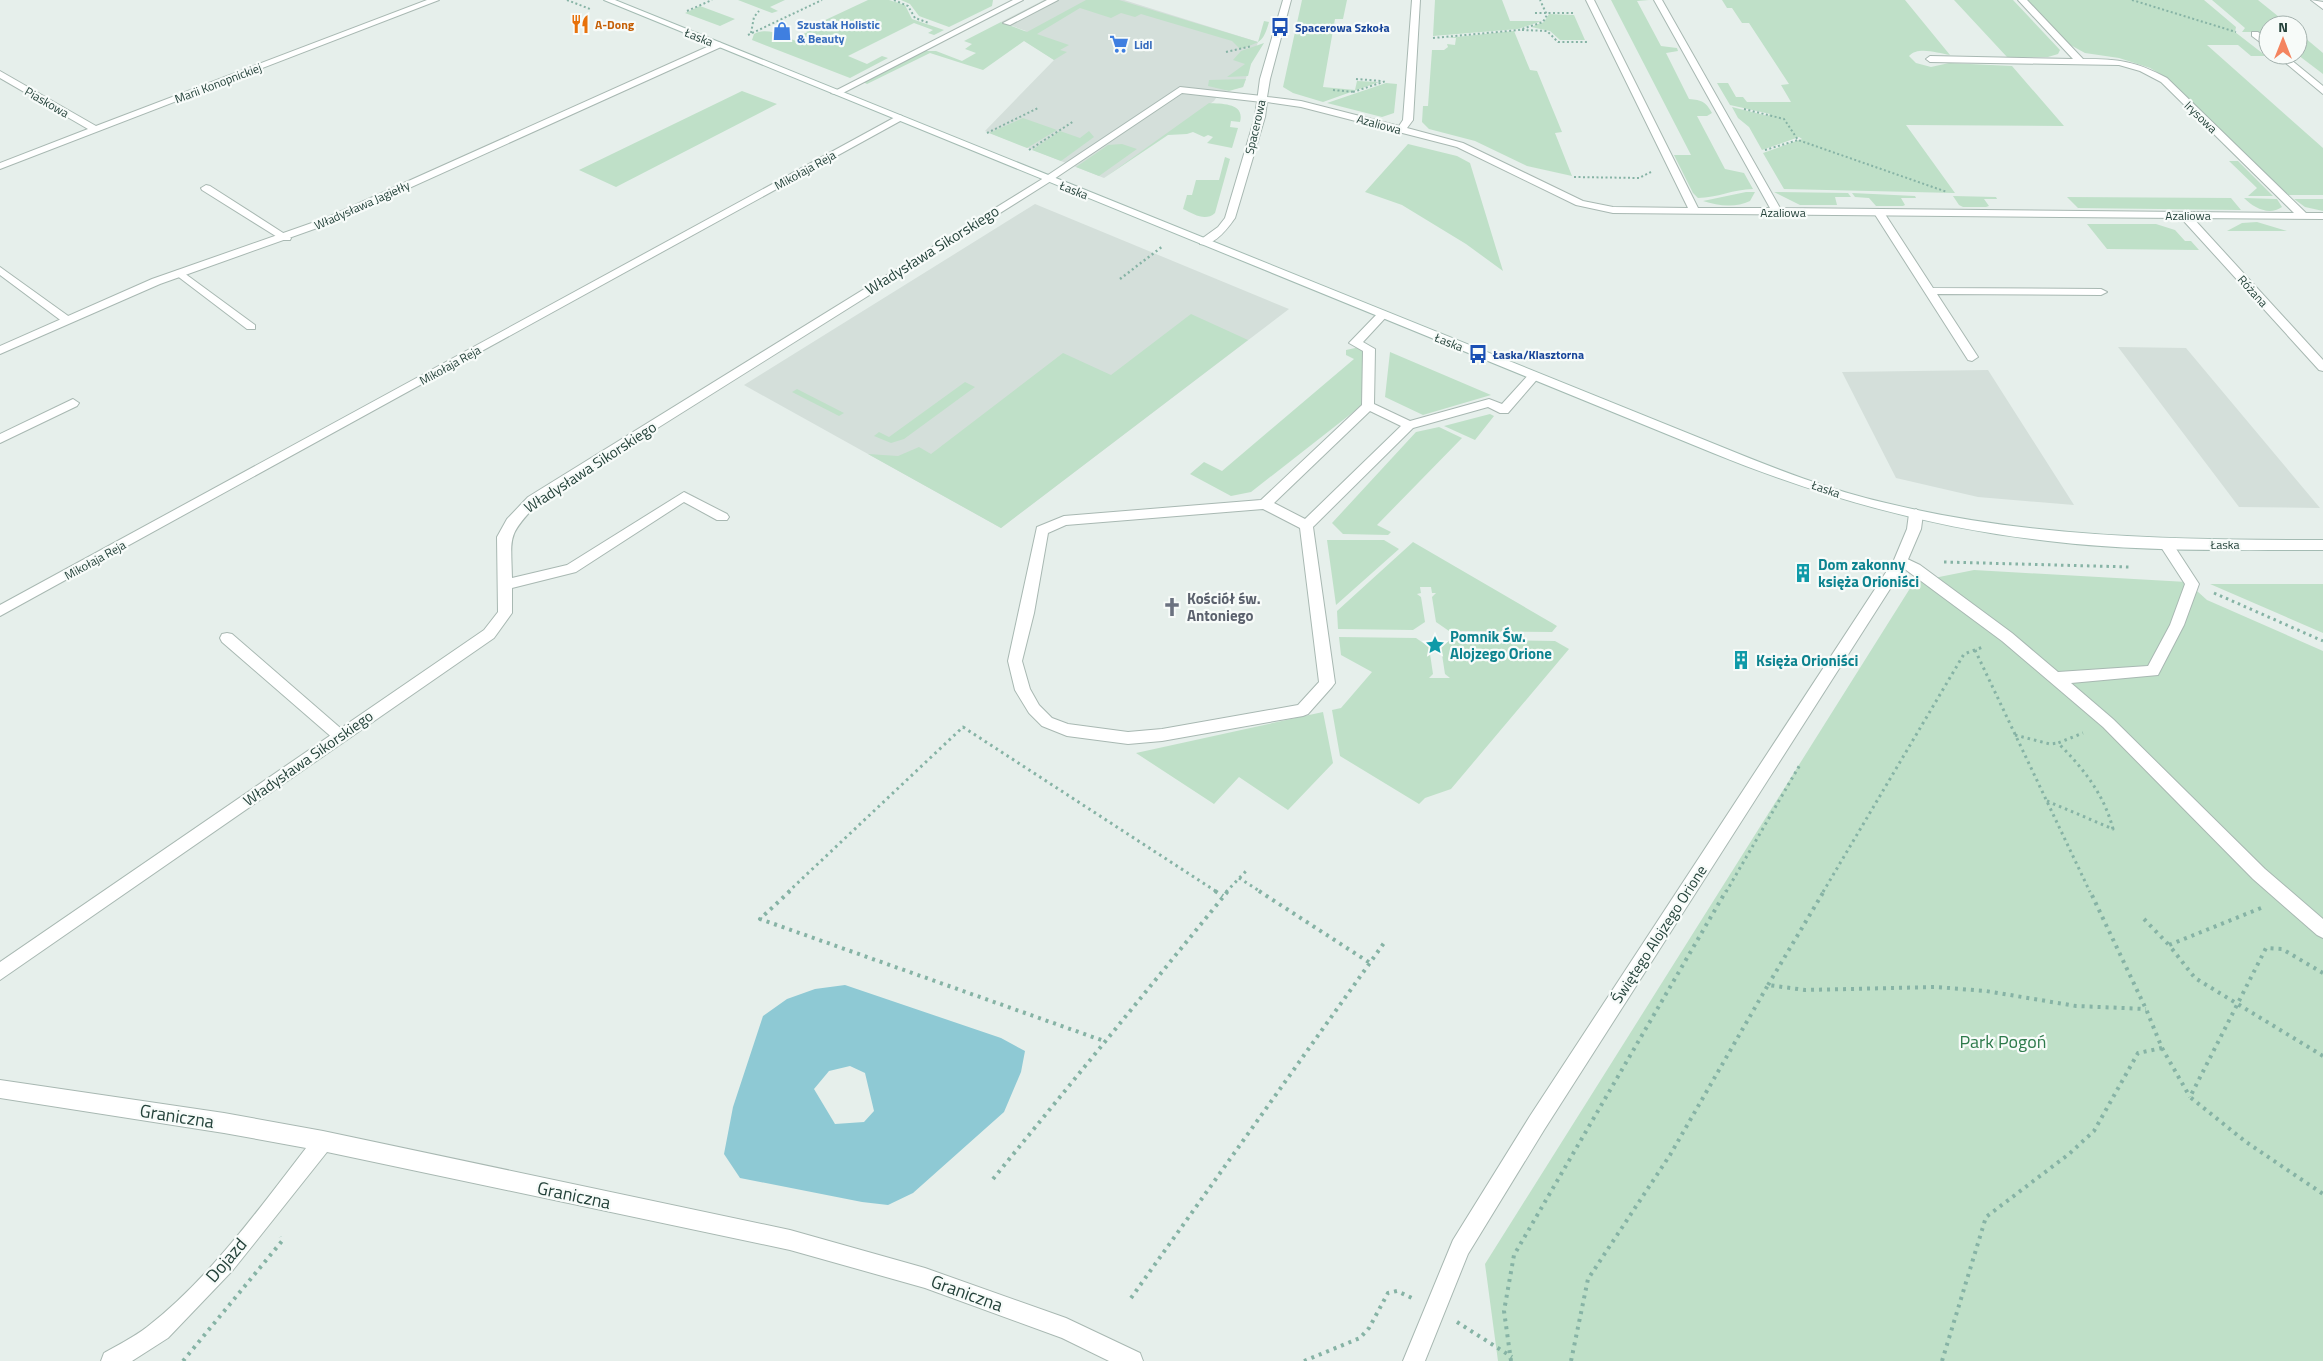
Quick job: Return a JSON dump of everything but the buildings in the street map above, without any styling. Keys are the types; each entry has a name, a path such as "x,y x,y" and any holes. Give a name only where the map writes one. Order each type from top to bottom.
{"street":[{"name":"Marii Konopnickiej","path":"0,166 435,0"},
{"name":"Łaska","path":"608,0 1768,470 1853,498 1916,514 1999,530 2054,537 2166,544 2323,545"},
{"path":"836,93 1019,0"},
{"path":"1007,23 1054,0"},
{"name":"Spacerowa","path":"1204,242 1222,229 1230,218 1260,117 1265,79 1287,0"},
{"path":"1401,130 1408,120 1416,0"},
{"path":"1590,0 1695,211"},
{"path":"1658,0 1777,212"},
{"path":"2022,0 2079,60"},
{"path":"2316,0 2323,6"},
{"name":"Władysława Jagiełły","path":"0,350 180,273 286,238 718,44"},
{"name":"Irysowa","path":"1930,59 2079,60 2120,62 2143,69 2164,80 2303,216"},
{"path":"2292,65 2323,91"},
{"name":"Piaskowa","path":"0,74 95,129"},
{"name":"Azaliowa","path":"1047,179 1180,90 1206,95 1301,104 1401,130 1473,150 1580,202 1613,210 2323,216"},
{"name":"Mikołaja Reja","path":"0,611 899,118"},
{"name":"Władysława Sikorskiego","path":"0,972 489,634 505,613 504,537 512,522 533,500 1047,179"},
{"path":"206,188 286,238"},
{"path":"1879,212 1972,357"},
{"name":"Różana","path":"2184,215 2323,367"},
{"path":"0,270 67,320"},
{"path":"180,273 251,327"},
{"path":"1930,291 2101,292"},
{"path":"1265,504 1368,406 1370,349 1355,343 1382,315"},
{"path":"1306,526 1409,425 1489,403 1504,410 1534,376"},
{"path":"0,439 73,403"},
{"path":"1368,406 1409,425"},
{"path":"505,585 571,569 684,496 722,517"},
{"path":"1265,504 1306,526 1327,683 1303,710 1162,735 1128,738 1067,730 1047,722 1034,709 1023,690 1015,661 1027,613 1042,530 1064,521 1265,504"},
{"name":"Świętego Alojzego Orione","path":"1414,1361 1460,1247 1536,1123 1912,563 1916,514"},
{"path":"2054,678 2153,671 2177,625 2192,584 2166,544"},
{"path":"1912,563 2006,637 2108,723 2259,874 2323,930"},
{"path":"227,638 340,736"},
{"name":"Graniczna","path":"0,1089 323,1141 799,1243 925,1278 1066,1329 1132,1361"},
{"name":"Dojazd","path":"112,1361 159,1331 206,1285 280,1198 323,1141"}],"path":[{"path":"746,36 822,0"},
{"path":"894,0 908,6 914,18 932,24"},
{"path":"1519,30 1543,22 1546,13 1540,0"},
{"path":"2132,0 2238,32"},
{"path":"1572,6 1579,20"},
{"path":"750,34 754,18 759,11"},
{"path":"1535,13 1576,13"},
{"path":"1413,40 1519,30 1547,31 1558,42 1589,42 1586,35"},
{"path":"1226,52 1242,50 1258,44"},
{"path":"1356,79 1393,82"},
{"path":"1347,95 1386,81"},
{"path":"984,134 1038,108"},
{"path":"1743,109 1784,119 1798,140 1947,192"},
{"path":"1028,151 1074,121"},
{"path":"1761,152 1798,140"},
{"path":"1573,177 1640,178 1651,172"},
{"path":"1120,279 1164,246"},
{"path":"1912,563 2134,567"},
{"path":"2192,584 2323,641"},
{"path":"1975,650 2146,1009 2162,1048 2190,1097 2246,1142 2323,1194"},
{"path":"1572,1361 1588,1279 1670,1155 1768,985 1964,654"},
{"path":"2015,735 2050,744 2108,723"},
{"path":"1104,1041 760,920 963,727 1223,896"},
{"path":"2046,800 2113,829 2110,814 2083,768 2058,742"},
{"path":"1511,1361 1512,1357 1504,1311 1514,1255 1806,755"},
{"path":"993,1179 1223,896 1248,869"},
{"path":"1239,878 1370,963"},
{"path":"2169,945 2287,898"},
{"path":"2144,919 2169,945 2195,978 2323,1056"},
{"path":"1131,1298 1384,943"},
{"path":"2190,1097 2266,948 2282,950 2323,973"},
{"path":"1768,985 1804,990 1936,987 1986,991 2076,1006 2146,1009"},
{"path":"1942,1361 1986,1217 2069,1154 2094,1131 2138,1053 2162,1048"}],"shaded area":[{"path":"1044,0 1124,0 1258,42 1243,87 1220,92 1214,101 1104,178 985,131 1054,60 1017,36 1026,31 1001,22"},
{"path":"1035,204 1289,309 1001,528 744,385"},
{"path":"2118,347 2186,348 2320,508 2239,507"},
{"path":"1988,370 2074,505 1978,497 1896,478 1842,372"}],"green space":[{"path":"738,0 785,0 770,7 778,11 772,13"},
{"path":"868,0 889,0 905,5 912,19 944,30 934,35 928,33 933,30 914,23 848,56 867,64 882,56 888,58 850,78 752,40 754,34 766,31 801,43 810,39 801,35 808,32 804,30"},
{"path":"901,0 993,0 992,6 949,27 919,16 910,4"},
{"path":"1086,0 1119,0 1258,42 1240,49 1232,41 1141,14 1135,17 1121,13 1111,18 1080,8 1037,34 1069,45 1060,50 1067,52 1054,60 1024,41 983,70 930,53 867,84 863,82 924,51 936,51 962,61 976,53 965,49 972,44 964,41 1001,22 1027,32"},
{"path":"1302,0 1347,0 1343,19 1335,19 1323,87 1355,90 1357,81 1379,82 1323,102 1293,93 1283,87"},
{"path":"1435,0 1502,0 1510,21 1542,21 1518,29 1433,36"},
{"path":"1611,0 1649,0 1637,1 1661,46 1677,48 1678,51 1666,53 1689,99 1703,102 1712,113 1707,116 1697,116 1725,169 1744,173 1753,189 1739,190 1705,198 1698,198 1693,193 1674,155 1691,155"},
{"path":"1722,0 1905,0 1950,55 1917,51 1909,56 1916,63 1931,67 1949,63 2012,66 2064,126 1906,125 1955,193 1784,189 1763,153 1802,139 1799,137 1762,150 1749,127 1738,118 1732,107 1768,116 1770,114 1730,105 1717,83 1728,83 1736,97 1743,97 1747,102 1791,102 1781,85 1789,84 1749,23 1742,23 1732,8 1727,8"},
{"path":"1954,0 2013,0 2060,50 2058,54 2048,57 2007,57"},
{"path":"2025,0 2204,0 2236,27 2235,32 2258,50 2258,56 2251,56 2238,45 2207,45 2323,148 2323,195 2288,195 2167,78 2150,68 2119,58 2085,53 2065,42"},
{"path":"2212,0 2258,0 2277,15 2258,15 2258,32 2242,32 2245,28"},
{"path":"700,6 735,19 720,26 685,13"},
{"path":"1549,14 1574,15 1585,40 1560,40 1550,31 1531,27 1544,22"},
{"path":"1264,21 1269,22 1265,34 1258,42"},
{"path":"1514,31 1530,70 1537,71 1562,132 1555,133 1572,176 1527,166 1475,141 1429,129 1422,122 1423,106 1428,106 1432,50 1444,50 1448,47 1447,44 1455,45 1456,38 1446,38"},
{"path":"2308,40 2323,53 2323,74 2308,63"},
{"path":"1264,43 1251,64 1248,76 1227,77 1245,64 1233,60 1241,51"},
{"path":"1246,79 1243,87 1229,91 1208,86 1209,80"},
{"path":"1386,83 1397,84 1394,113 1382,117 1327,103"},
{"path":"742,91 777,104 616,187 579,170"},
{"path":"1209,103 1232,106 1239,111 1241,116 1240,122 1231,121 1230,127 1238,128 1232,148 1207,143 1213,137 1208,135 1204,137 1193,132 1168,135 1104,178"},
{"path":"1023,118 1057,130 1027,148 989,133"},
{"path":"1060,131 1080,138 1089,131 1094,137 1061,161 1032,150"},
{"path":"1122,144 1137,149 1099,176 1076,167 1108,145"},
{"path":"1408,144 1457,156 1470,163 1503,271 1466,244 1402,205 1365,192"},
{"path":"1225,157 1230,159 1215,213 1211,216 1203,217 1183,209 1187,195 1192,195 1196,180 1219,180"},
{"path":"2229,161 2238,161 2273,196 2248,196 2257,188"},
{"path":"1746,192 1755,192 1750,201 1739,205 1721,205 1703,201"},
{"path":"1774,192 1848,193 1851,197 1835,197 1837,205 1800,205"},
{"path":"1852,193 1915,196 1916,198 1901,198 1905,205 1903,206 1876,206 1869,198 1855,197"},
{"path":"1953,196 1996,197 1997,199 1984,199 1989,206 1986,207 1963,207 1959,205"},
{"path":"2067,197 2231,198 2241,210 2078,208"},
{"path":"2244,198 2277,199 2282,207 2272,211 2262,210"},
{"path":"2294,199 2323,199 2323,211 2305,207"},
{"path":"2257,222 2287,231 2227,231 2242,223"},
{"path":"2087,224 2156,224 2175,230 2185,241 2191,241 2199,250 2107,249"},
{"path":"1191,314 1248,340 1001,528 868,454 898,456 919,447 931,454 1063,353 1111,375"},
{"path":"1360,347 1365,349 1361,406 1251,492 1231,496 1190,474 1204,462 1222,471 1354,359 1346,355 1346,350"},
{"path":"1390,352 1491,395 1423,415 1385,397"},
{"path":"965,382 975,387 904,439 891,443 874,436 879,432 889,437"},
{"path":"797,389 844,413 839,416 792,392"},
{"path":"1490,414 1494,416 1475,440 1444,426"},
{"path":"1439,427 1462,438 1377,525 1391,532 1388,535 1343,534 1332,523 1416,432"},
{"path":"1327,540 1384,540 1399,549 1336,605"},
{"path":"1413,542 1557,626 1552,632 1449,631 1436,622 1432,597 1436,593 1432,593 1431,587 1420,587 1421,593 1417,594 1421,597 1425,622 1413,630 1338,629 1337,611"},
{"name":"Park Pogoń","path":"1974,570 2187,582 2207,600 2323,651 2323,1361 1498,1361 1485,1264 1914,582"},
{"path":"2210,584 2323,584 2323,633"},
{"path":"1339,637 1416,638 1429,647 1433,674 1429,678 1450,678 1445,674 1441,648 1451,639 1555,641 1569,649 1451,789 1425,798 1419,804 1340,756 1332,710 1341,708 1372,672 1341,655"},
{"path":"1323,712 1333,763 1288,810 1239,777 1214,804 1136,753"}],"water":[{"path":"845,985 1001,1038 1025,1051 1021,1072 1004,1112 913,1193 888,1205 862,1202 740,1178 724,1154 733,1107 763,1016 787,999 815,989","holes":["850,1066 865,1073 874,1111 864,1122 835,1124 814,1089 829,1071"]}],"place":[{"name":"A-Dong","path":"580,24"},
{"name":"Spacerowa Szkoła","path":"1280,27"},
{"name":"Szustak Holistic & Beauty","path":"782,31"},
{"name":"Lidl","path":"1119,44"},
{"name":"Łaska/Klasztorna","path":"1478,354"},
{"name":"Dom zakonny księża Orioniści","path":"1803,573"},
{"name":"Kościół św. Antoniego","path":"1172,607"},
{"name":"Pomnik Św. Alojzego Orione","path":"1435,645"},
{"name":"Księża Orioniści","path":"1741,660"}]}
